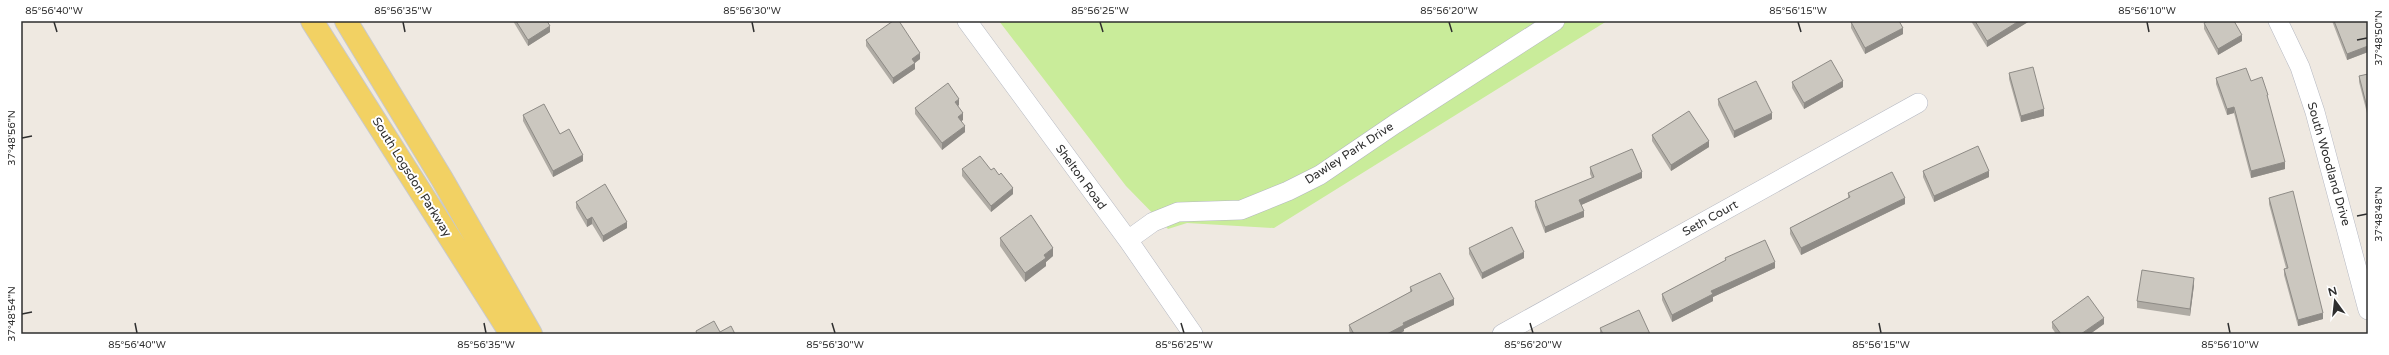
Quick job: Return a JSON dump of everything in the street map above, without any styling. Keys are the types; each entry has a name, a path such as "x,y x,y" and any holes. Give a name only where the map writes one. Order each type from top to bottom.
{"main road":[{"name":"South Logsdon Parkway","path":"312,21 511,334"},
{"name":"South Logsdon Parkway","path":"346,21 442,179 531,334"}],"street":[{"name":"Shelton Road","path":"967,21 1128,240 1193,334"},
{"name":"Dawley Park Drive","path":"1128,240 1153,222 1178,212 1241,210 1257,205 1295,188 1320,175 1555,21"},
{"name":"South Woodland Drive","path":"2278,21 2300,67 2315,112 2368,310"},
{"name":"Seth Court","path":"1502,334 1918,102"}],"green space":[{"path":"999,21 1607,21 1274,228 1187,223 1168,229 1126,186"}],"building":[{"path":"516,21 547,21 550,26 528,40"},
{"path":"893,21 899,21 920,53 912,59 915,63 893,78 866,40"},
{"path":"1899,21 1903,28 1865,48 1851,22"},
{"path":"1975,21 2019,21 1987,41"},
{"path":"2208,21 2234,21 2242,35 2218,49 2204,23"},
{"path":"2334,21 2368,21 2368,46 2347,54"},
{"path":"1831,60 1843,81 1804,103 1792,82"},
{"path":"2033,67 2044,109 2021,116 2009,73"},
{"path":"2246,68 2251,81 2262,77 2285,162 2251,171 2234,107 2227,109 2216,78"},
{"path":"2368,74 2368,111 2359,76"},
{"path":"1756,81 1772,113 1734,131 1718,99"},
{"path":"948,83 959,99 955,102 963,113 958,117 965,126 942,143 915,108"},
{"path":"544,104 560,134 569,129 583,155 553,171 523,115"},
{"path":"1689,111 1709,141 1671,165 1652,135"},
{"path":"1978,146 1989,171 1934,196 1923,171"},
{"path":"1632,149 1642,172 1579,200 1584,211 1545,227 1535,201 1594,177 1590,167"},
{"path":"980,156 991,170 994,168 999,175 1001,173 1013,188 991,206 962,169"},
{"path":"1892,172 1905,198 1801,248 1790,228 1850,197 1848,193"},
{"path":"605,184 627,222 603,236 592,217 587,220 576,202"},
{"path":"2293,191 2323,313 2298,320 2284,269 2288,268 2269,198"},
{"path":"1031,215 1053,248 1044,255 1046,258 1025,273 1000,238"},
{"path":"1512,227 1524,252 1482,273 1469,248"},
{"path":"1765,240 1775,262 1711,291 1713,294 1672,315 1662,294 1726,260 1725,258"},
{"path":"2142,270 2194,278 2190,309 2137,301"},
{"path":"1440,273 1454,299 1403,323 1404,325 1387,334 1354,334 1349,325 1412,291 1410,287"},
{"path":"2088,296 2104,318 2081,334 2061,334 2052,322"},
{"path":"1639,310 1650,334 1603,334 1600,328"},
{"path":"714,321 720,332 731,326 735,334 697,334 696,331"}]}
